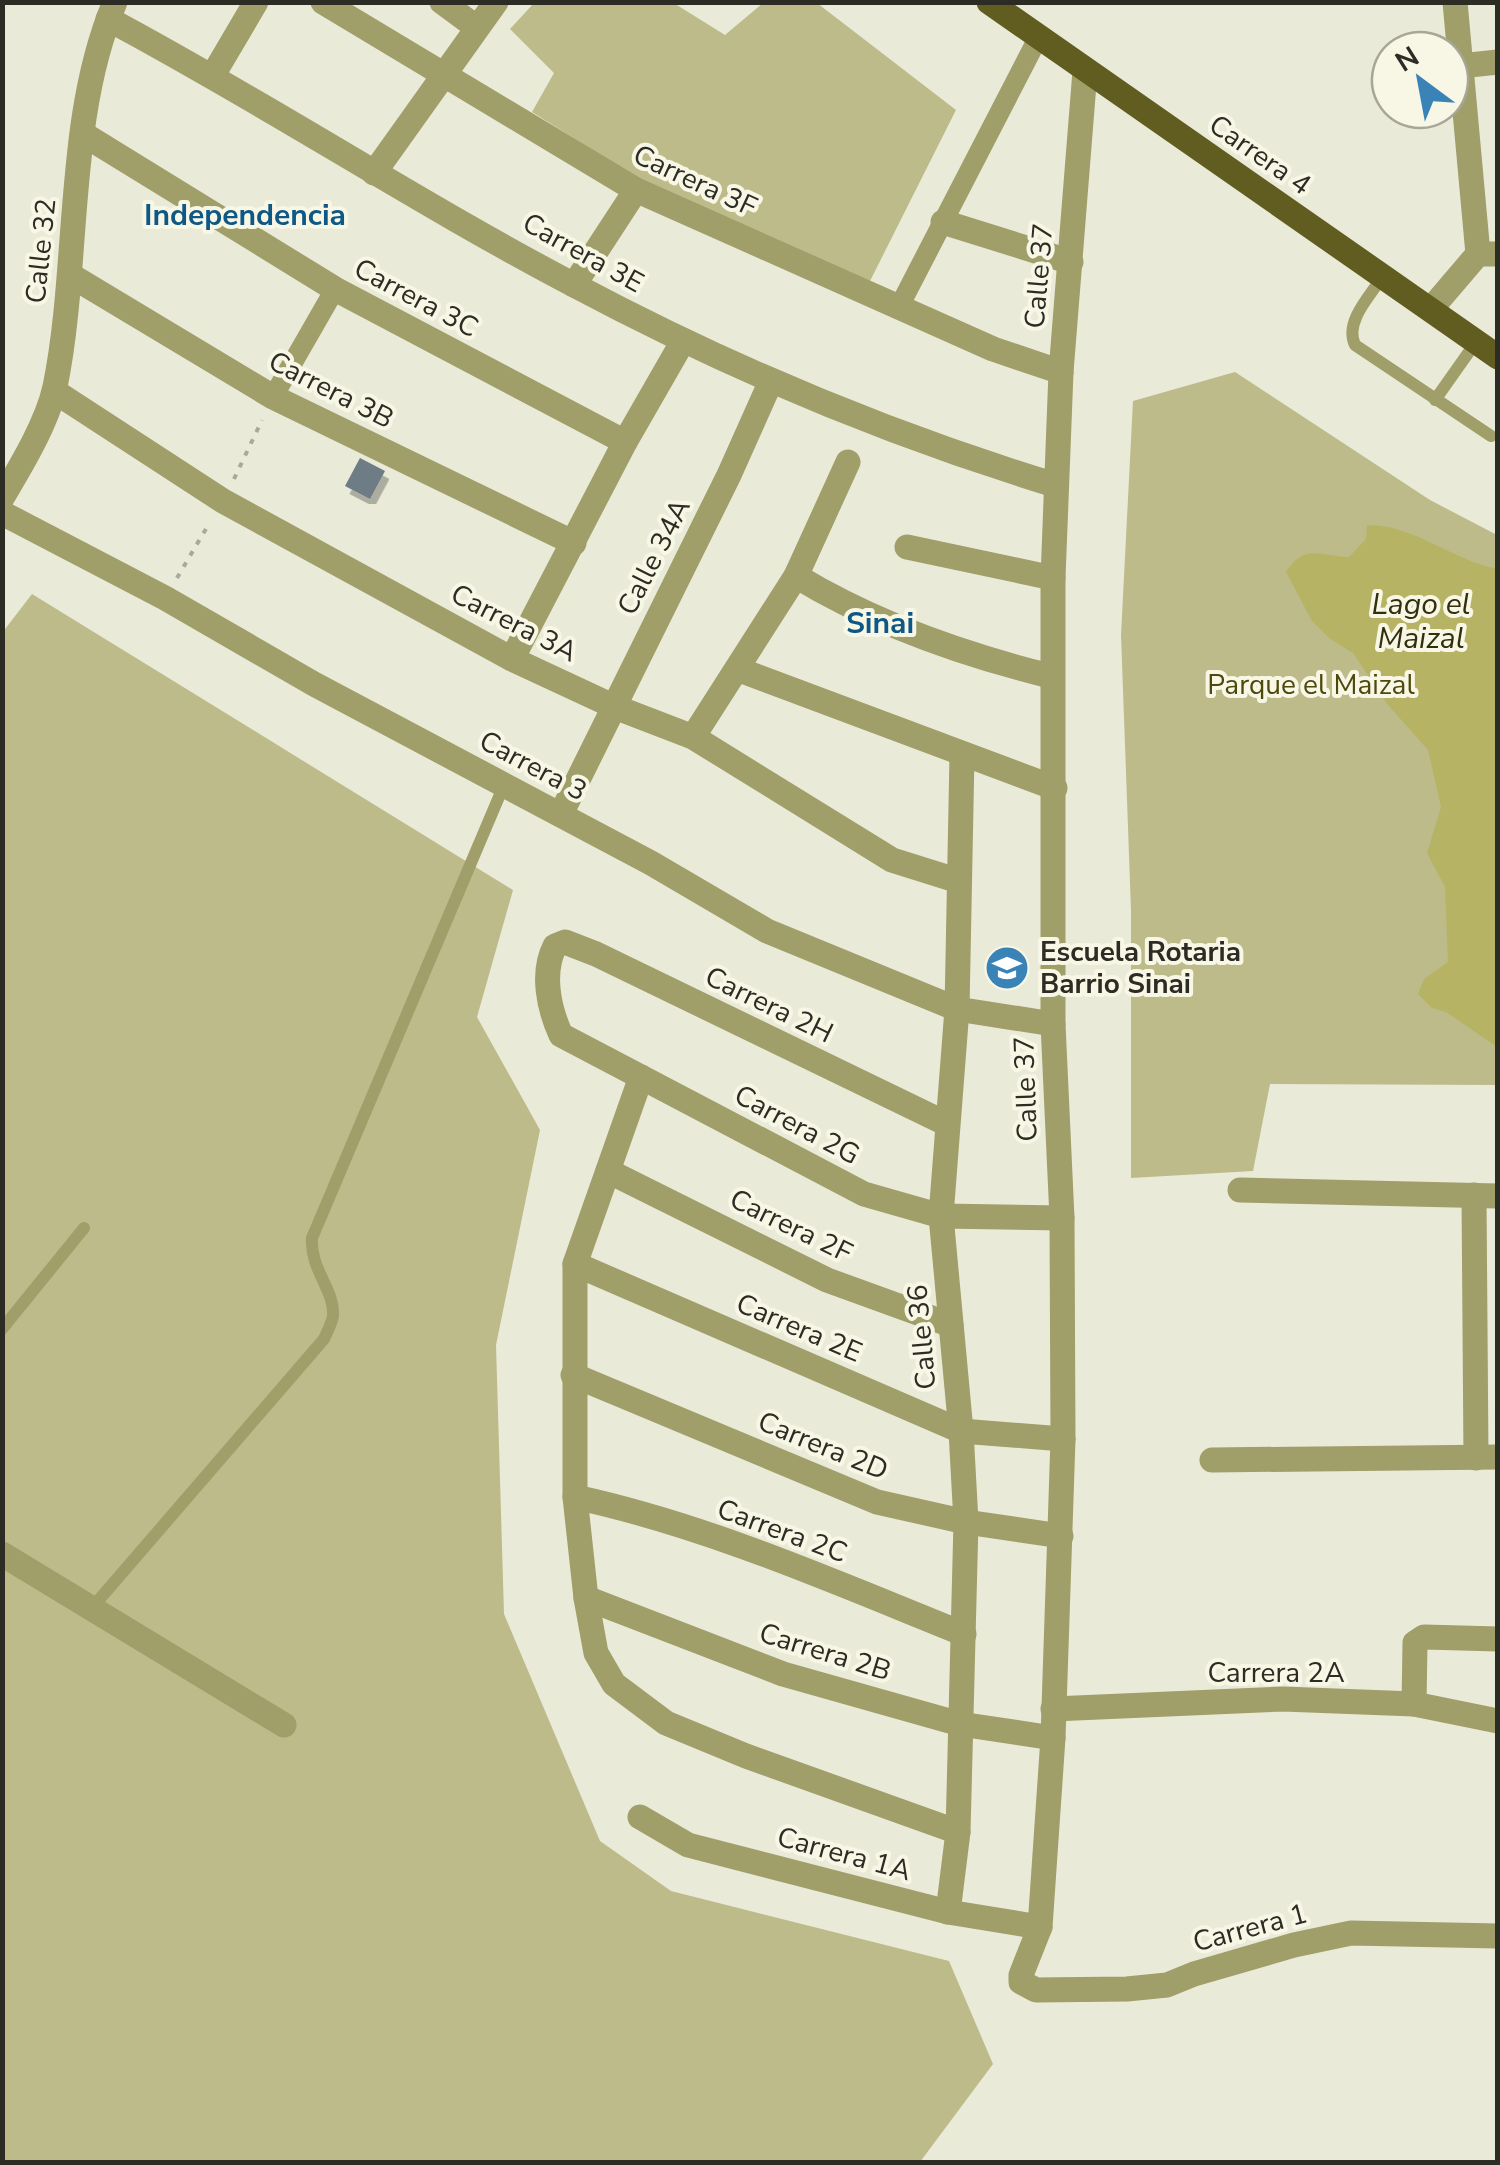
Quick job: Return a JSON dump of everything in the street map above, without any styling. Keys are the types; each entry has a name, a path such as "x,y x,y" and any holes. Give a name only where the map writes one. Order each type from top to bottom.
{"main road":[{"name":"Carrera 4","path":"990,2 1487,349"}],"street":[{"path":"214,75 256,2"},
{"name":"Carrera 3F","path":"323,2 636,190 992,349 1062,372"},
{"path":"442,2 476,27"},
{"path":"374,173 496,2"},
{"path":"1455,2 1457,30"},
{"name":"Carrera 3E","path":"112,11 374,173 683,341 872,422 1055,485"},
{"name":"Calle 32","path":"2,498 23,462 54,391 89,91 112,11"},
{"path":"898,307 1038,38"},
{"path":"1470,65 1498,62"},
{"name":"Calle 37","path":"1022,1982 1020,1975 1040,1927 1061,1536 1062,1218 1054,1024 1055,788 1050,676 1055,485 1085,71"},
{"path":"1430,309 1488,254 1470,130"},
{"name":"Carrera 3C","path":"83,134 334,289 624,442"},
{"path":"574,285 636,190"},
{"path":"942,222 1070,262"},
{"name":"Carrera 3B","path":"70,274 273,397 574,542"},
{"path":"273,397 334,289"},
{"path":"512,659 624,442 683,341"},
{"name":"Calle 34A","path":"560,814 730,475 771,381"},
{"name":"Carrera 3A","path":"54,391 224,500 512,659 615,707 693,737 892,860 959,881"},
{"path":"693,737 796,576 848,462"},
{"name":"Carrera 3","path":"2,513 560,814 767,931 957,1010 1054,1024"},
{"path":"906,546 1053,578"},
{"path":"796,576 900,630 986,660 1050,676"},
{"path":"737,669 1055,788"},
{"name":"Calle 36","path":"948,1912 958,1832 966,1522 941,1216 957,1010 962,755"},
{"name":"Carrera 2G","path":"565,942 555,946 551,954 548,996 560,1035 864,1194 941,1216 1062,1218"},
{"name":"Carrera 2H","path":"565,942 947,1124"},
{"path":"641,1078 575,1264 575,1497 596,1653 614,1684 666,1723 958,1832"},
{"name":"Carrera 2F","path":"608,1171 828,1280 951,1324"},
{"path":"1212,1460 1486,1457 1486,1196 1240,1190"},
{"name":"Carrera 2E","path":"575,1264 961,1431 1063,1440"},
{"name":"Carrera 2D","path":"572,1375 877,1502 966,1522 1061,1536"},
{"name":"Carrera 2C","path":"575,1497 636,1510 697,1531 964,1634"},
{"path":"2,1554 284,1725"},
{"name":"Carrera 2B","path":"586,1598 783,1674 960,1724 1052,1738"},
{"path":"1414,1704 1415,1643 1424,1637 1498,1639"},
{"name":"Carrera 2A","path":"1053,1708 1282,1699 1414,1704 1498,1721"},
{"name":"Carrera 1A","path":"640,1817 688,1845 948,1912 1040,1927"},
{"name":"Carrera 1","path":"1022,1982 1036,1990 1141,1988 1167,1985 1294,1944 1350,1933 1498,1936"}],"lane":[{"path":"1383,276 1352,323 1350,336 1355,346 1491,436"},
{"path":"1434,400 1487,349"},
{"path":"91,1609 324,1339 333,1314 310,1258 312,1238 504,785"},
{"path":"2,1329 84,1228"}],"green space":[{"path":"672,2 725,35 763,3 817,3 956,110 870,281 641,180 532,112 554,73 510,29 534,3"},
{"name":"Parque el Maizal","path":"1235,372 1430,500 1497,535 1497,1085 1270,1084 1253,1171 1131,1178 1131,910 1121,635 1133,401"},
{"path":"32,594 513,890 477,1017 540,1130 496,1345 504,1614 600,1841 671,1891 949,1961 993,2064 920,2162 3,2162 2,633"}],"water":[{"name":"Lago el Maizal","path":"1367,525 1400,530 1497,569 1497,1047 1446,1012 1432,1008 1418,994 1424,979 1448,962 1445,887 1427,853 1441,807 1428,750 1388,705 1353,653 1312,621 1286,572 1306,554 1349,557 1366,539"}],"building":[{"path":"360,458 385,471 370,499 345,486"}],"place":[{"name":"Escuela Rotaria Barrio Sinai","path":"1007,968"}],"district":[{"name":"Independencia","path":"245,215"},
{"name":"Sinai","path":"880,623"}]}
